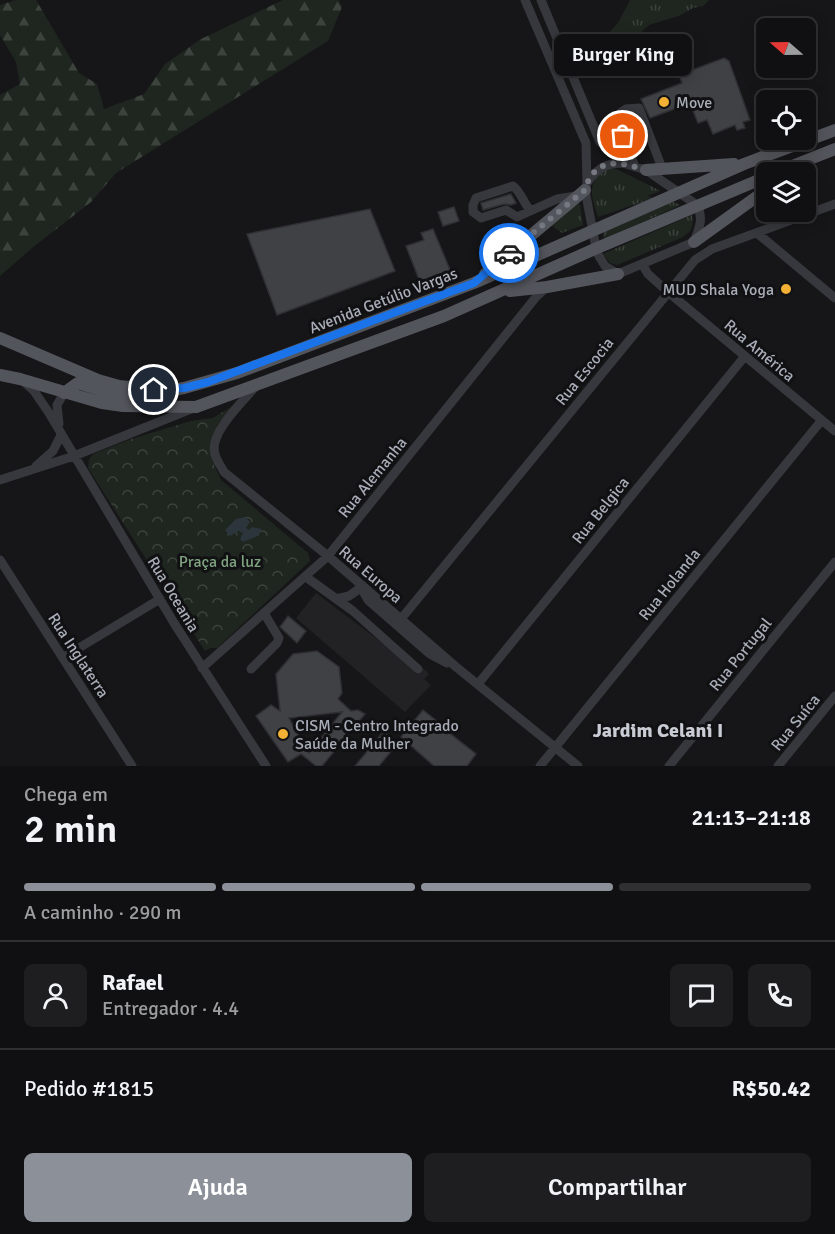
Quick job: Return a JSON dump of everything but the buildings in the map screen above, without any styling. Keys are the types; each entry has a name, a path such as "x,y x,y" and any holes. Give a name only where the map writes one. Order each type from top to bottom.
{"main road":[{"name":"Avenida Getúlio Vargas","path":"0,338 98,380 119,386 168,390 208,382 474,283 744,164 835,130"},
{"path":"802,162 835,149"},
{"path":"807,162 814,157"},
{"path":"640,168 744,164"},
{"path":"0,375 83,399 123,406 196,407 444,316 756,181"},
{"path":"474,283 583,190"},
{"path":"694,242 756,197"},
{"path":"494,294 547,288 618,274"},
{"path":"64,393 78,383 110,393 150,397 168,390"}],"street":[{"path":"525,0 586,143 583,190 602,262 618,274 694,242 701,222 701,213 697,205 640,168 623,163 604,165 595,172 583,190 516,217 506,210 481,218 473,212 472,205 476,198 513,186 519,191 522,202 530,210"},
{"path":"541,0 600,142 623,163"},
{"path":"640,168 618,120 621,112 633,107 639,108 662,168"},
{"name":"Rua Escocia","path":"401,619 686,269 712,249 835,204"},
{"path":"757,233 835,298"},
{"name":"Rua América","path":"642,264 648,274 668,292 835,431"},
{"name":"Rua Alemanha","path":"202,668 328,556 536,297 547,288"},
{"name":"Rua Belgica","path":"478,684 745,356"},
{"name":"Rua Oceania","path":"20,379 39,398 202,668 266,766"},
{"name":"Rua Europa","path":"256,385 218,433 214,443 214,454 224,472 328,556 455,666 578,766"},
{"name":"Rua Oceania","path":"61,435 57,405 64,393"},
{"path":"0,480 74,456 196,407"},
{"name":"Rua Holanda","path":"540,766 821,421"},
{"path":"28,470 53,451 61,435"},
{"name":"Rua Inglaterra","path":"0,560 132,766"},
{"name":"Rua Portugal","path":"669,766 835,562"},
{"path":"306,577 353,611 418,669"},
{"path":"336,599 349,596 364,587"},
{"path":"364,587 368,600 439,660 455,666"},
{"path":"64,657 160,598"},
{"path":"251,669 277,643 279,638 264,613"},
{"name":"Rua Suíca","path":"778,766 835,696"}],"shaded area":[{"path":"245,517 250,522 246,528 249,530 252,527 262,529 258,536 243,542 240,539 243,533 239,531 230,536 225,530 236,519"},
{"path":"316,593 401,657 401,660 418,674 423,668 429,674 424,679 431,685 405,712 296,618"}],"green space":[{"path":"16,0 36,0 79,73 97,84 104,109 144,94 165,64 201,39 283,0 339,0 342,7 328,41 116,173 91,202 0,276 0,95 20,84 16,62 0,35 0,5"},
{"path":"630,0 709,0 703,6 649,25 618,50 602,51 595,48 618,23"},
{"path":"610,168 659,190 647,196 654,198 598,217 593,202 593,183"},
{"path":"673,202 681,205 605,239 603,237 604,231"},
{"path":"576,203 580,204 583,225 562,233 551,225"},
{"path":"692,215 692,228 683,237 617,265 610,263 603,254"},
{"name":"Praça da luz","path":"234,405 218,424 210,447 212,460 221,480 308,553 310,561 217,648 205,651 88,468 93,454 131,439 191,421 213,418"}],"way so far":[{"path":"509,253 585,190 595,172 604,165 623,163 635,167 623,136"}],"place":[{"name":"Move","path":"664,102"},
{"name":"Burger King","path":"623,136"},
{"name":"MUD Shala Yoga","path":"786,289"},
{"name":"CISM - Centro Integrado Saúde da Mulher","path":"283,734"}],"district":[{"name":"Jardim Celani I","path":"658,730"}],"route":[{"path":"154,390 184,388 237,373 425,303 474,283 509,253"}]}
